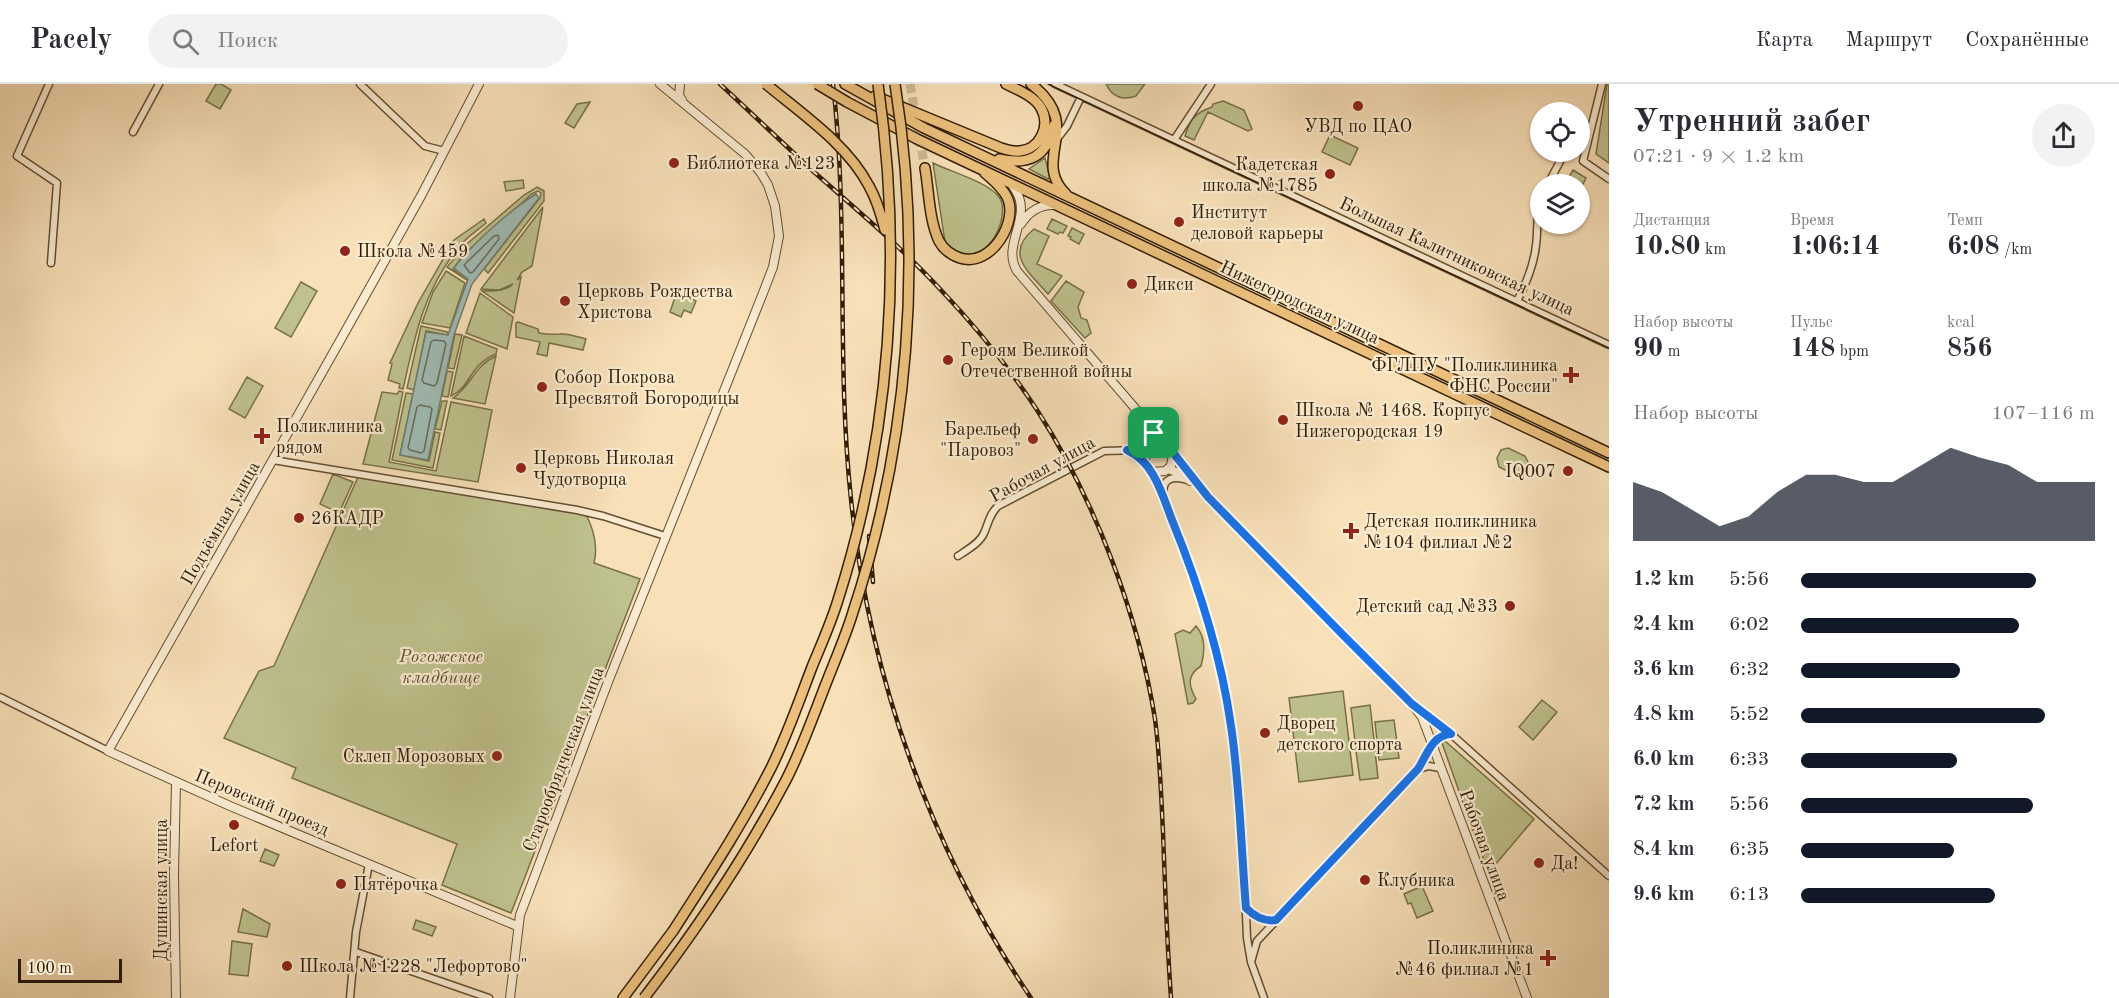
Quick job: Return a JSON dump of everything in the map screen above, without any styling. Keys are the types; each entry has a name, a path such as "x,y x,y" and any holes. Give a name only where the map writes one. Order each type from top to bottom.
{"main road":[{"path":"766,84 833,141 868,184 878,205 886,233 891,274"},
{"name":"Нижегородская улица","path":"817,84 917,139 1000,176 1609,467"},
{"path":"845,84 1012,152 1021,152 1035,145 1044,133 1044,116 1034,100 1006,84"},
{"name":"Нижегородская улица","path":"845,84 915,123 1072,199 1609,453"},
{"path":"624,996 673,931 727,848 771,767 838,600 866,498 882,405 889,334 891,274 885,147 878,84"},
{"path":"644,998 690,938 743,858 787,778 853,613 883,506 900,412 908,336 908,199 905,152 895,84"},
{"path":"899,108 902,84"},
{"path":"1031,84 1048,99 1055,113 1057,139 1052,165 1053,174 1063,192 1072,199"},
{"path":"970,149 1007,161 1028,160 1042,152 1047,146 1054,126 1055,113"},
{"path":"925,168 934,229 939,242 946,251 954,256 973,260 981,258 994,249 1007,223 1009,203 998,184 968,162"}],"street":[{"path":"49,84 17,156 57,183 51,263"},
{"path":"133,132 159,84"},
{"path":"360,84 425,146 444,151"},
{"name":"Подъёмная улица","path":"108,751 273,460 479,84"},
{"name":"Старообрядческая улица","path":"510,998 517,926 665,536 773,267 779,236 775,206 761,173 745,154 660,84"},
{"path":"680,84 679,96 684,104"},
{"name":"Большая Калитниковская улица","path":"1055,84 1609,345"},
{"path":"1174,140 1211,84"},
{"path":"1602,84 1583,161 1609,179"},
{"path":"1057,139 1067,126 1082,97"},
{"path":"1000,176 1011,184 1020,197 1019,228 1012,254 1017,271 1201,489"},
{"path":"1019,228 1027,216 1040,207 1053,204 1061,206"},
{"path":"1517,301 1528,278 1537,234"},
{"path":"1154,433 1155,441 1144,454 1147,466 1156,473 1166,470 1182,474 1201,489"},
{"path":"1151,446 1165,445"},
{"name":"Рабочая улица","path":"958,556 976,544 984,534 991,514 998,506 1104,451 1140,450 1151,446"},
{"path":"1127,450 1140,457 1158,483 1202,602 1220,668 1234,751 1247,938 1251,962 1264,998"},
{"path":"1158,483 1160,475 1173,462 1173,454"},
{"path":"273,460 541,503 603,516 665,536"},
{"path":"1164,498 1164,485 1169,478 1189,481"},
{"name":"Рабочая улица","path":"1201,489 1412,704 1422,717 1527,998"},
{"name":"Перовский проезд","path":"0,697 176,782 517,926"},
{"path":"1412,704 1451,734 1609,876"},
{"path":"1251,962 1257,941 1418,769 1438,737 1451,734"},
{"path":"1418,769 1430,766 1440,768"},
{"name":"Душинская улица","path":"176,782 176,998"},
{"path":"350,998 356,952 356,932 369,864"},
{"path":"1246,908 1266,921 1276,920"},
{"path":"356,952 489,998"}],"green space":[{"path":"216,84 221,84 231,90 220,109 206,101"},
{"path":"1106,84 1145,84 1136,96 1127,98 1115,95"},
{"path":"1607,84 1609,84 1609,163 1596,154"},
{"path":"1223,101 1244,110 1252,129 1248,131 1208,112 1194,140 1185,136 1191,121 1197,114"},
{"path":"590,102 574,128 565,123 577,104"},
{"path":"1330,135 1358,148 1350,165 1322,152"},
{"path":"1045,158 1050,177 1048,179 1029,169"},
{"path":"933,163 978,182 999,197 1002,218 992,241 982,250 971,254 959,252 945,242"},
{"path":"523,180 524,188 506,191 504,182"},
{"path":"537,187 544,191 544,201 488,273 484,269 540,198 541,193 538,191 463,255 453,269 467,280 447,267 468,243 524,195"},
{"path":"543,207 532,266 522,272 517,280 521,277 514,313 482,291 503,290 513,284 499,290 481,289"},
{"path":"484,219 486,223 461,244 436,281 422,315 403,389 399,388 400,384 388,380 392,364 390,363 418,303 454,240"},
{"path":"1052,219 1067,226 1063,233 1058,234 1047,229"},
{"path":"1072,228 1084,234 1079,244 1068,236"},
{"path":"1034,229 1049,236 1037,264 1062,276 1048,294 1027,271 1020,255 1025,238"},
{"path":"446,271 465,283 450,328 422,323 433,292"},
{"path":"1066,281 1084,292 1078,307 1081,318 1087,320 1091,333 1085,338 1051,301"},
{"path":"301,282 317,291 291,337 275,328"},
{"path":"677,291 696,301 691,313 684,310 681,317 670,312"},
{"path":"480,293 513,317 507,349 466,333"},
{"path":"516,323 538,329 539,333 566,334 586,339 583,350 549,343 547,356 537,354 540,342 516,337"},
{"path":"421,326 448,332 447,335 426,331 414,390 407,388"},
{"path":"455,334 462,335 454,369 448,368"},
{"path":"464,336 497,349 496,354 480,364 463,387 451,396"},
{"path":"496,356 485,404 453,398 483,365"},
{"path":"447,371 453,372 448,397 442,396"},
{"path":"247,377 263,386 245,418 229,409"},
{"path":"399,391 403,392 389,462 436,471 451,402 492,410 478,482 363,464 382,392 397,394"},
{"path":"406,393 413,394 400,455 429,461 435,432 440,433 433,468 392,460"},
{"path":"442,401 447,401 441,430 435,429"},
{"path":"1508,448 1525,456 1529,464 1525,472 1517,476 1499,467 1497,458 1501,450"},
{"path":"333,474 353,482 339,513 320,504"},
{"name":"Рогожское кладбище","path":"358,477 586,515 594,539 596,552 594,563 640,579 511,913 442,885 457,844 292,778 296,768 224,738 259,671 274,666"},
{"path":"1196,626 1203,640 1203,655 1201,666 1193,673 1190,681 1196,699 1193,703 1188,704 1175,634 1183,630 1190,633"},
{"path":"1343,691 1353,775 1299,782 1289,698"},
{"path":"1542,700 1557,712 1533,740 1519,727"},
{"path":"1370,705 1374,740 1355,742 1351,708"},
{"path":"1394,720 1399,758 1379,760 1375,722"},
{"path":"1445,741 1534,819 1489,872 1442,743"},
{"path":"1374,742 1378,778 1360,780 1355,744"},
{"path":"265,849 279,855 274,866 260,861"},
{"path":"1422,886 1433,911 1417,918 1411,903 1408,904 1404,894"},
{"path":"243,909 270,924 267,937 238,932"},
{"path":"416,920 436,927 432,936 413,929"},
{"path":"232,941 252,944 248,976 229,974"}],"water":[{"path":"536,194 539,198 472,284 454,335 428,460 400,455 426,332 448,335 468,279 454,268 492,228"}],"tunnel":[{"path":"910,84 925,168"}],"tram line":[{"path":"1048,84 1609,348"}],"railway":[{"path":"720,84 925,273 953,303 1015,378 1037,410 1078,481 1111,559 1138,639 1155,719 1171,998"},
{"path":"833,84 838,136 847,447 860,565 873,631 889,696 910,760 935,822 963,883 995,941 1031,998"},
{"path":"869,536 873,582"}],"place":[{"name":"УВД по ЦАО","path":"1358,106"},
{"name":"Библиотека №123","path":"674,163"},
{"name":"Кадетская школа №1785","path":"1330,174"},
{"name":"Институт деловой карьеры","path":"1179,222"},
{"name":"Школа №459","path":"345,251"},
{"name":"Дикси","path":"1132,284"},
{"name":"Церковь Рождества Христова","path":"565,301"},
{"name":"Героям Великой Отечественной войны","path":"948,360"},
{"name":"ФГЛПУ \"Поликлиника ФНС России\"","path":"1571,375"},
{"name":"Собор Покрова Пресвятой Богородицы","path":"542,387"},
{"name":"Школа № 1468. Корпус Нижегородская 19","path":"1283,420"},
{"name":"Поликлиника рядом","path":"262,436"},
{"name":"Барельеф \"Паровоз\"","path":"1033,439"},
{"name":"Церковь Николая Чудотворца","path":"521,468"},
{"name":"IQ007","path":"1568,471"},
{"name":"26КАДР","path":"299,518"},
{"name":"Детская поликлиника №104 филиал №2","path":"1351,531"},
{"name":"Детский сад №33","path":"1510,606"},
{"name":"Дворец детского спорта","path":"1265,733"},
{"name":"Склеп Морозовых","path":"497,756"},
{"name":"Lefort","path":"234,825"},
{"name":"Да!","path":"1539,863"},
{"name":"Клубника","path":"1365,880"},
{"name":"Пятёрочка","path":"341,884"},
{"name":"Поликлиника №46 филиал №1","path":"1548,958"},
{"name":"Школа №1228 \"Лефортово\"","path":"287,966"}],"route":[{"path":"1154,433 1171,450 1208,497 1344,636 1412,704 1451,734 1442,735 1435,740 1418,769 1276,920 1266,921 1252,915 1246,908 1231,725 1213,638 1202,602 1157,479 1140,457 1127,450 1149,447 1155,441 1154,433"}]}
